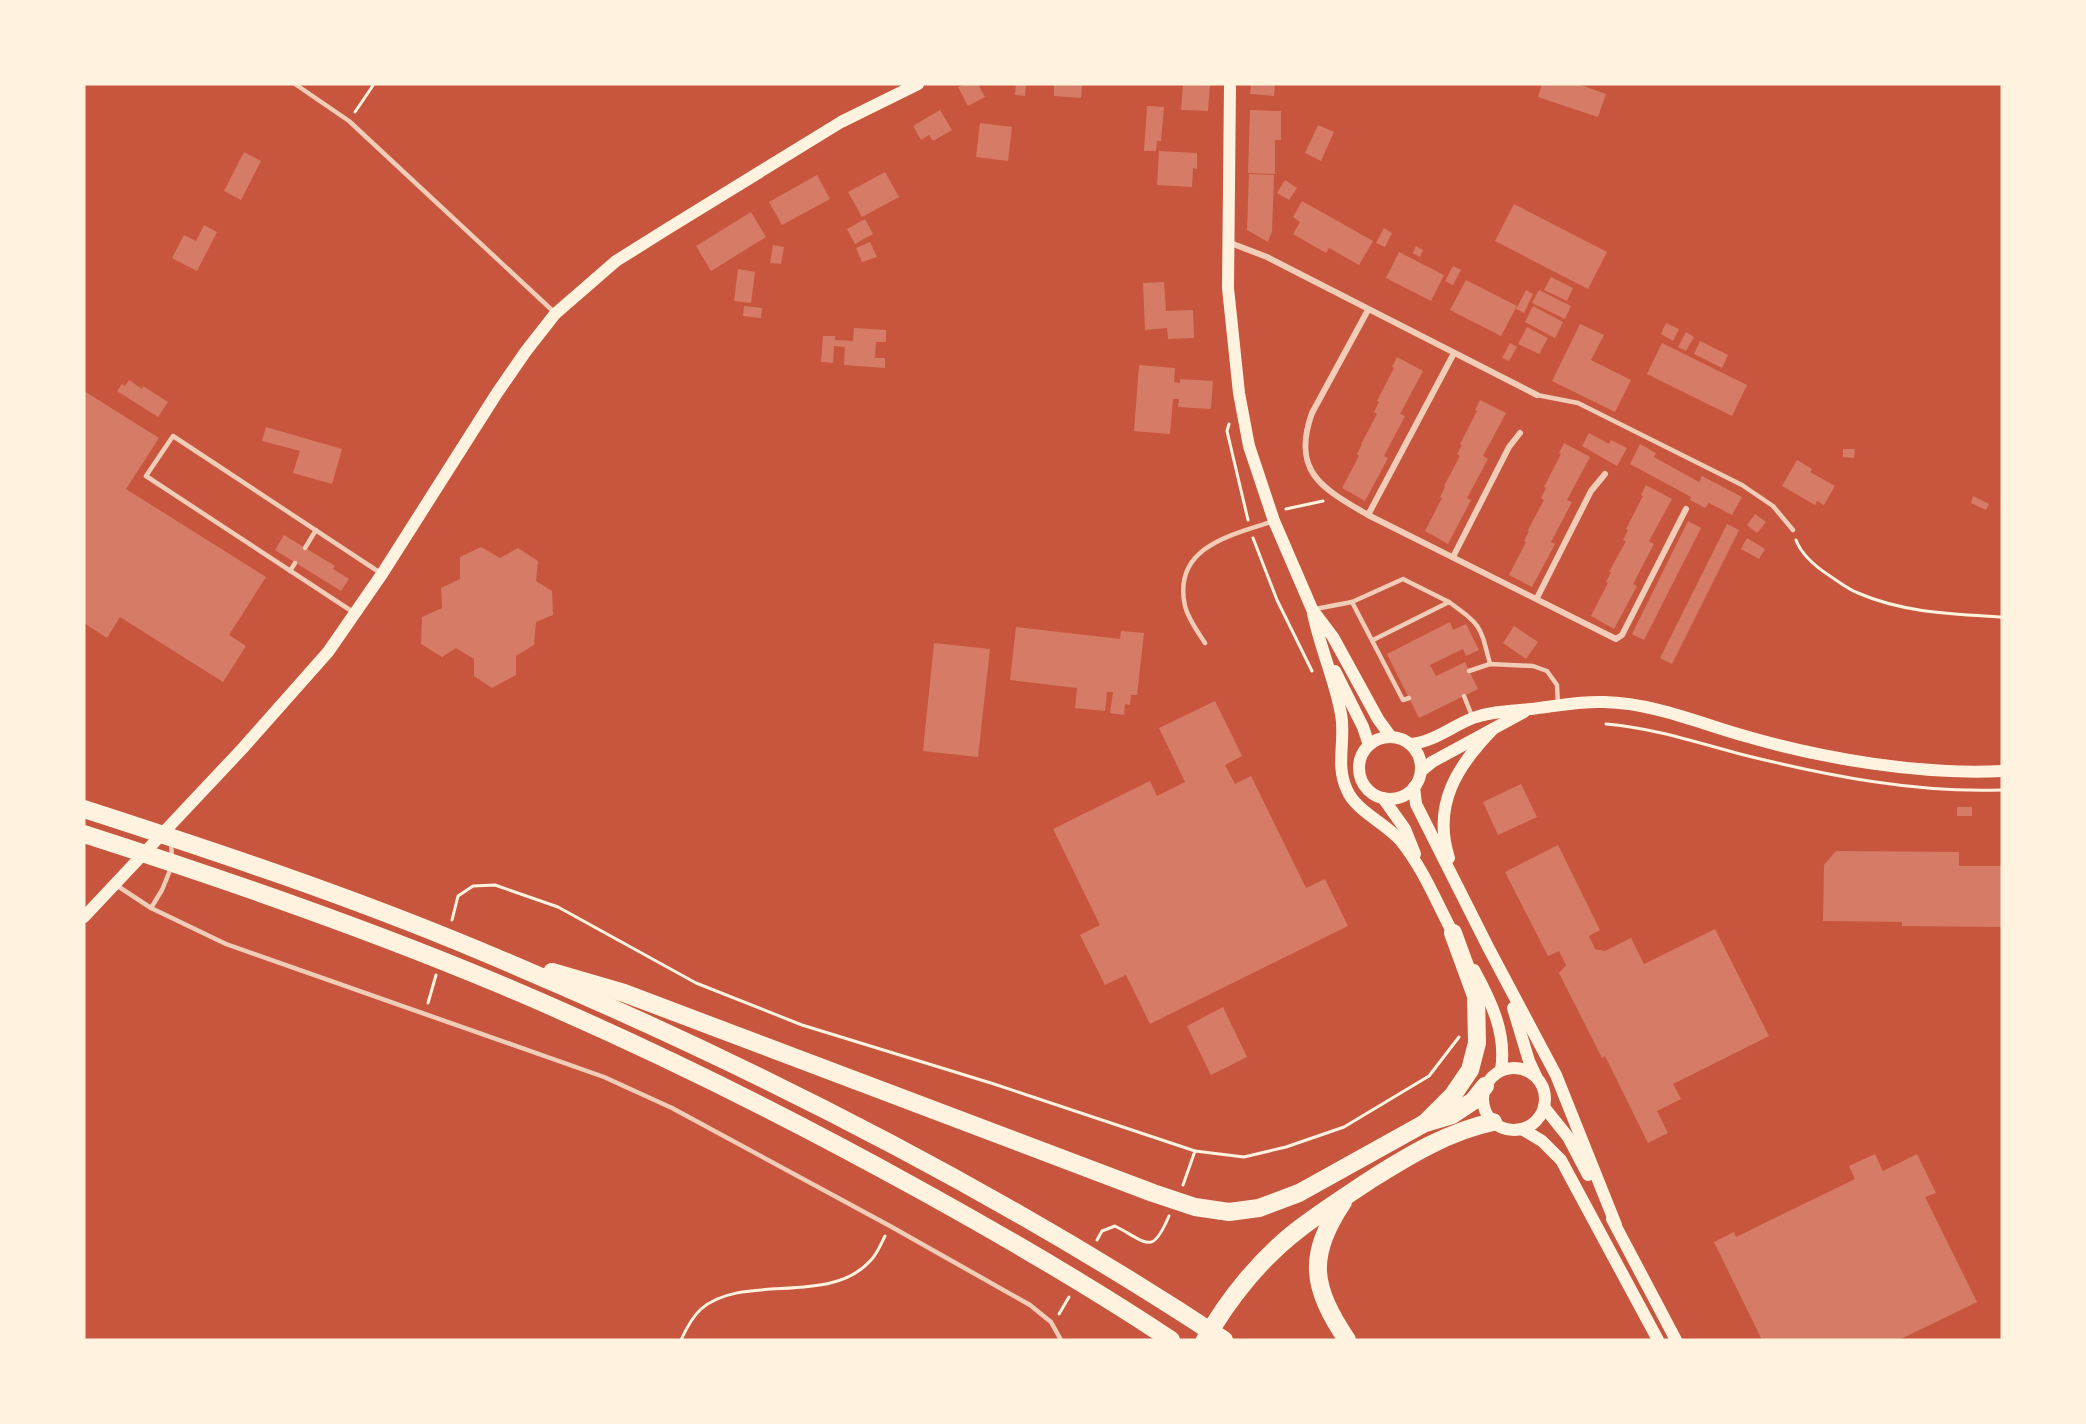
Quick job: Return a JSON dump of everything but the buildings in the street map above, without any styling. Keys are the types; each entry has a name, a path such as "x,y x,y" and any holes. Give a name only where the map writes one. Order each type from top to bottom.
{"highway":[{"path":"84,809 301,882 476,949 734,1063 883,1139 1082,1250 1224,1340"},
{"path":"84,834 194,869 500,984 692,1071 788,1119 951,1206 1076,1280 1171,1340"},
{"path":"1425,1123 1453,1095 1470,1070 1477,1043 1476,996 1453,933"},
{"path":"476,949 624,993 1195,1207 1229,1212 1259,1208 1299,1193 1425,1123 1452,1115 1473,1101 1485,1086"},
{"path":"1205,1340 1224,1310 1265,1259 1298,1230 1388,1168 1472,1127 1493,1122"},
{"path":"1347,1196 1334,1215 1319,1246 1317,1269 1330,1315 1347,1340"}],"main road":[{"path":"84,917 299,687 356,614 497,393 555,314 616,261 841,122 918,84"},
{"path":"1230,84 1228,288 1239,393 1249,446 1272,517 1312,609 1341,714 1344,736 1341,772 1347,793 1400,840 1425,879 1495,1012 1503,1040 1501,1070"},
{"path":"1312,609 1333,637 1378,719 1391,737"},
{"path":"1318,637 1363,727 1369,745"},
{"path":"1410,744 1423,743 1474,718 1507,710 1532,709 1558,704 1605,702 1640,706 1693,719 1745,736 1833,756 1906,767 1975,772 2002,771"},
{"path":"1421,771 1432,762 1532,709"},
{"path":"1459,886 1447,850 1443,816 1448,793 1472,750 1493,729"},
{"path":"1383,798 1400,797 1414,788 1419,780 1421,771 1417,752 1401,739 1391,737 1369,745 1360,762 1362,780 1367,788 1383,798 1392,808 1405,829 1425,879"},
{"path":"1414,788 1416,804 1488,947 1556,1074 1616,1225"},
{"path":"1488,947 1516,1014 1529,1061 1545,1096 1544,1107 1536,1121 1522,1129 1502,1128 1486,1115 1482,1096 1485,1086 1501,1070 1520,1068 1536,1077"},
{"path":"1544,1107 1568,1137 1676,1340"},
{"path":"1522,1129 1542,1141 1561,1160 1658,1340"}],"street":[{"path":"1228,242 1267,257 1537,395"},
{"path":"1368,310 1312,413 1306,430 1304,453 1313,474 1331,494 1368,515 1617,639 1686,509"},
{"path":"1368,515 1454,353"},
{"path":"1453,557 1509,447 1520,433"},
{"path":"1537,598 1591,491 1605,474"}],"lane":[{"path":"295,84 349,121 555,314"},
{"path":"1537,395 1578,403 1742,485 1773,506 1793,530"},
{"path":"356,614 146,476 173,436 382,574"},
{"path":"1205,643 1185,608 1183,581 1188,565 1198,553 1272,517"},
{"path":"305,548 316,530"},
{"path":"290,571 295,563"},
{"path":"1312,609 1352,602 1403,579 1449,602 1475,621 1481,630 1490,664"},
{"path":"1352,602 1403,700 1409,698"},
{"path":"1373,640 1449,602"},
{"path":"1469,670 1490,664 1533,666 1547,671 1557,685 1558,704"},
{"path":"1464,696 1474,718"},
{"path":"151,908 172,866 170,826"},
{"path":"114,884 151,908 226,944 604,1077 672,1108 890,1226 1029,1305 1051,1322 1061,1340"}],"path":[{"path":"349,121 374,84"},
{"path":"1230,421 1227,431 1250,529 1277,600 1314,676"},
{"path":"1272,517 1322,502 1331,494"},
{"path":"1793,530 1799,548 1816,567 1857,593 1920,611 2002,617"},
{"path":"449,928 458,896 473,886 495,885 558,907 696,983 802,1025 994,1084 1195,1151 1244,1157 1286,1147 1344,1127 1429,1076 1462,1033"},
{"path":"425,1014 437,971"},
{"path":"1185,1180 1195,1151"},
{"path":"681,1340 693,1318 702,1308 723,1298 757,1290 811,1288 843,1279 858,1271 872,1260 890,1226"}]}
